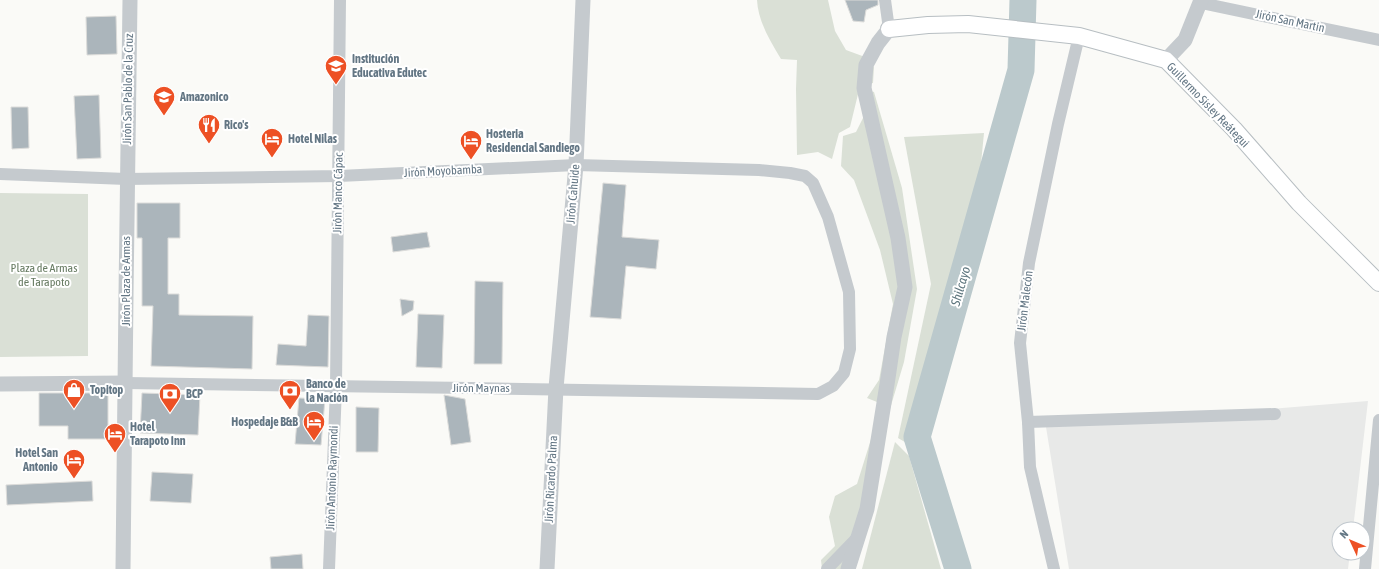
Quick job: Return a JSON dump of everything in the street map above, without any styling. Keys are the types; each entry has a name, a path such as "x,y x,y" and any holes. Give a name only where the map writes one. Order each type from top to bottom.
{"main road":[{"name":"Guillermo Sisley Reátegui","path":"888,29 928,25 968,24 1079,36 1166,60 1234,129 1299,203 1379,283"}],"street":[{"name":"Jirón San Pablo de la Cruz","path":"126,179 130,0"},
{"name":"Jirón Manco Cápac","path":"336,387 340,0"},
{"name":"Jirón Cahuide","path":"556,388 576,164 583,0"},
{"path":"848,569 867,509 894,337 905,287 898,238 864,88 866,65 878,43 888,29 885,0"},
{"path":"1166,60 1185,40 1201,1"},
{"name":"Jirón San Martin","path":"1201,1 1379,40"},
{"name":"Jirón Malecón","path":"1054,569 1030,467 1028,422 1020,343 1029,263 1058,124 1079,36"},
{"name":"Jirón Moyobamba","path":"126,179 339,176 576,164 759,170 805,176 813,183 828,217 850,292 850,349 844,373 833,386"},
{"path":"0,174 126,179"},
{"name":"Jirón Plaza de Armas","path":"123,569 126,383 126,179"},
{"path":"0,384 126,383"},
{"name":"Jirón Maynas","path":"126,383 336,387 556,388 818,394 833,386"},
{"name":"Jirón Antonio Raymondi","path":"329,569 336,387"},
{"name":"Jirón Ricardo Palma","path":"547,569 556,388"},
{"path":"1028,422 1275,414"},
{"path":"1365,569 1379,420"},
{"path":"827,569 857,538"}],"shaded area":[{"path":"1368,401 1354,521 1331,521 1331,561 1349,561 1348,569 1069,569 1046,427"}],"green space":[{"path":"757,0 828,0 835,31 846,50 865,57 874,67 873,83 860,86 850,127 839,133 832,159 818,152 797,155 797,60 781,59 762,23"},
{"path":"867,90 874,92 902,188 917,289 904,362 872,469 845,569 822,569 821,560 835,546 829,517 835,496 857,484 882,404 867,398 879,380 893,304 880,250 854,180 841,166 843,136 856,132 867,110"},
{"path":"984,133 979,184 929,358 910,445 898,438 931,284 904,137"},
{"name":"Plaza de Armas de Tarapoto","path":"0,193 88,194 88,356 0,357"},
{"path":"895,442 909,456 941,569 862,569"}],"building":[{"path":"845,0 878,0 878,5 866,10 864,22 853,21"},
{"path":"116,16 117,54 87,55 86,17"},
{"path":"99,95 101,158 77,159 74,96"},
{"path":"11,107 28,107 29,148 12,149"},
{"path":"603,183 626,185 622,237 659,240 656,269 626,266 621,319 590,317"},
{"path":"137,203 180,203 180,238 168,238 168,294 179,294 179,315 253,316 252,369 151,366 153,306 142,306 142,238 137,238"},
{"path":"427,232 430,247 393,252 391,237"},
{"path":"475,281 503,282 502,364 474,364"},
{"path":"400,299 414,301 413,310 402,316"},
{"path":"418,314 444,315 442,368 416,367"},
{"path":"308,315 329,316 328,367 276,365 278,344 306,346"},
{"name":"Topitop","path":"39,393 108,393 108,439 68,439 68,426 39,426"},
{"name":"BCP","path":"142,393 200,395 198,435 140,433"},
{"path":"444,395 465,399 471,442 451,445"},
{"path":"299,398 325,399 321,445 295,444"},
{"path":"356,407 379,408 378,452 356,452"},
{"path":"152,472 193,474 191,503 150,501"},
{"path":"92,481 93,501 7,505 6,485"},
{"path":"302,554 303,569 271,569 270,557"}],"waterway":[{"name":"Shilcayo","path":"958,569 917,437 1021,70 1023,0"}],"place":[{"name":"Institución Educativa Edutec","path":"336,86"},
{"name":"Amazonico","path":"164,116"},
{"name":"Rico's","path":"209,144"},
{"name":"Hotel Nilas","path":"272,158"},
{"name":"Hosteria Residencial Sandiego","path":"471,160"},
{"name":"Topitop","path":"74,410"},
{"name":"Banco de la Nación","path":"290,410"},
{"name":"BCP","path":"170,414"},
{"name":"Hospedaje B&B","path":"314,442"},
{"name":"Hotel Tarapoto Inn","path":"115,454"},
{"name":"Hotel San Antonio","path":"74,480"}]}
